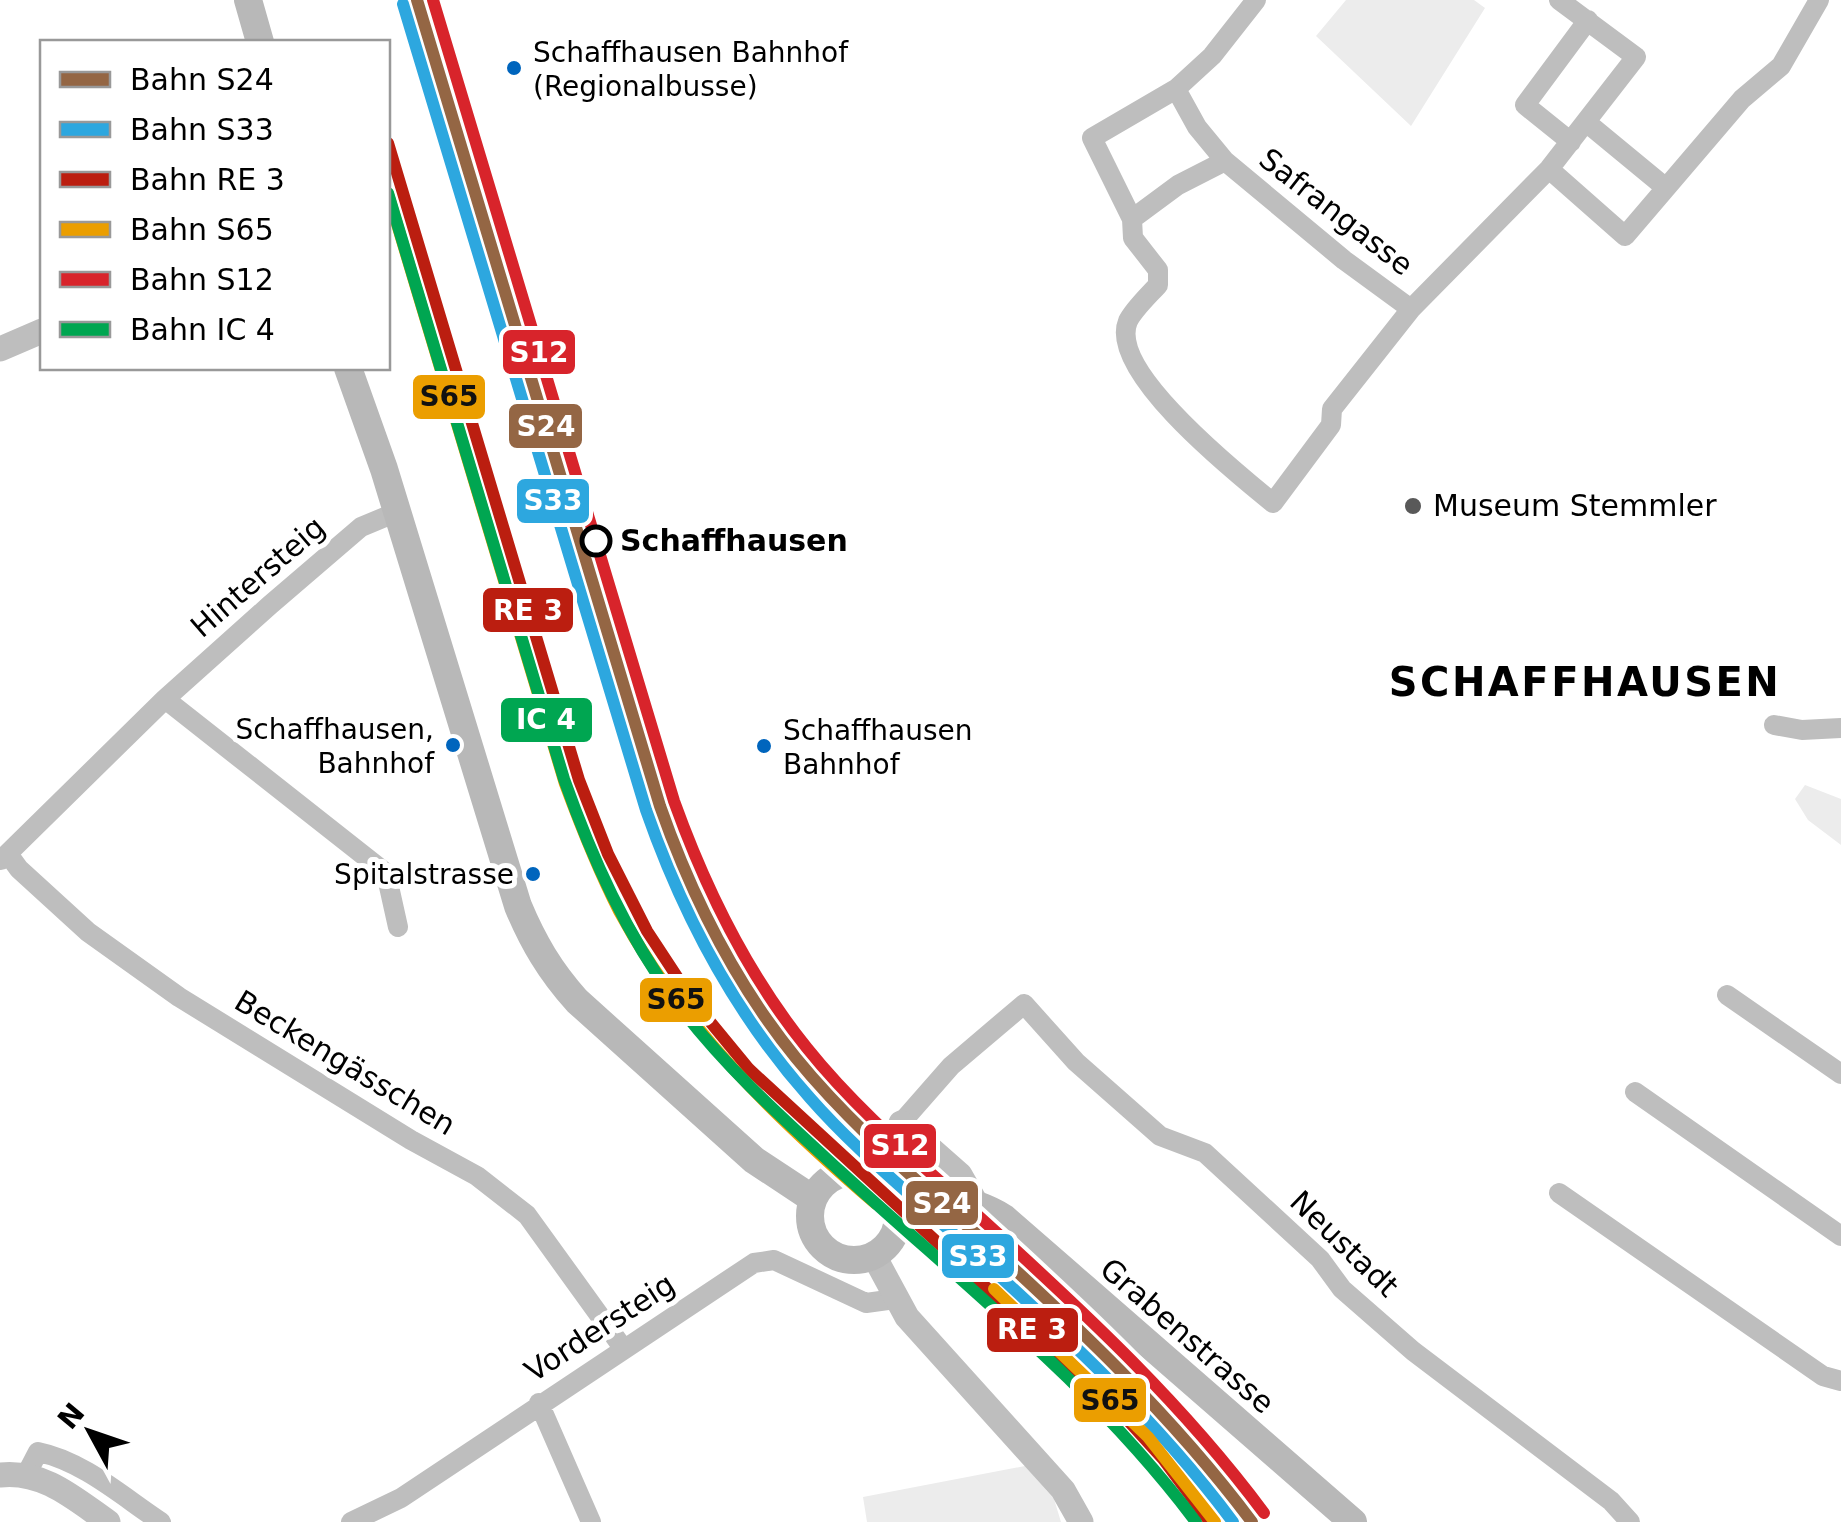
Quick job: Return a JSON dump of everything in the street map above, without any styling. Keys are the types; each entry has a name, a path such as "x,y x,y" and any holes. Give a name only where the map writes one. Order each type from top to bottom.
{"main road":[{"path":"248,0 259,40"},
{"path":"349,370 397,512 518,906 543,959 577,1001 754,1160 817,1193"},
{"path":"851,1172 882,1182 898,1208 895,1233 878,1253 851,1261 824,1249 811,1224 817,1193 831,1179 851,1172"},
{"path":"898,1208 921,1201 966,1202"},
{"name":"Grabenstrasse","path":"966,1202 1004,1218 1353,1522"}],"street":[{"path":"1256,0 1212,56 1176,89 1092,138 1132,219 1133,238 1158,270 1158,285 1128,322 1127,340 1143,380 1207,448 1274,503 1330,424 1332,409 1411,309 1550,170 1636,57 1559,0"},
{"path":"1550,170 1625,236 1742,99 1781,66 1820,0"},
{"path":"1570,142 1525,105 1588,20"},
{"name":"Safrangasse","path":"1176,89 1197,127 1225,161 1344,260 1411,309"},
{"path":"1586,122 1666,188"},
{"path":"1132,219 1178,184 1225,161"},
{"path":"0,349 40,332"},
{"name":"Hintersteig","path":"4,858 165,699 361,527 397,512"},
{"path":"165,699 386,873 398,926"},
{"path":"1774,724 1802,730 1840,725"},
{"name":"Beckengässchen","path":"4,858 88,932 180,997 410,1140 477,1176 527,1215 623,1348"},
{"path":"1727,994 1841,1074"},
{"name":"Neustadt","path":"898,1135 951,1066 1024,1004 1076,1062 1160,1136 1206,1153 1320,1259 1342,1289 1610,1501 1630,1522"},
{"path":"1635,1092 1841,1236"},
{"path":"882,1182 898,1135"},
{"name":"Grabenstrasse","path":"898,1135 967,1183 966,1202"},
{"path":"1718,1164 1740,1165"},
{"path":"1559,1193 1793,1356 1823,1376 1841,1381"},
{"path":"878,1253 896,1299 917,1330 1063,1490 1081,1522"},
{"name":"Vordersteig","path":"351,1522 401,1498 754,1263 774,1260 866,1303 896,1299"},
{"path":"540,1403 591,1522"},
{"path":"13,1475 38,1452 54,1456 161,1522"},
{"path":"13,1475 48,1482 108,1522"}],"shaded area":[{"path":"1346,0 1474,0 1485,8 1411,126 1316,36"},
{"path":"1805,785 1841,799 1841,845 1808,820 1795,799"},
{"path":"1025,1466 1054,1499 1061,1522 867,1522 863,1497"}],"rail line":[{"name":"S24","path":"417,0 660,806 717,938 754,1000 816,1082 882,1149 1120,1371 1188,1444 1252,1522"},
{"name":"S12","path":"433,0 674,801 700,867 747,961 785,1020 848,1095 1132,1361 1264,1513"},
{"name":"S33","path":"403,4 646,810 694,926 758,1032 826,1116 1098,1369 1168,1443 1233,1522"},
{"name":"S65","path":"390,201 565,784 611,896 644,954 702,1033 768,1105 876,1204"},
{"name":"S65","path":"994,1289 1148,1437 1215,1522"}],"transit line":[{"path":"390,150 579,780 608,854 647,931 693,1001 749,1069 1113,1404 1163,1459 1210,1522"},
{"path":"390,200 564,779 586,838 641,950 676,1002 733,1069 1071,1381 1157,1473 1196,1522"}],"place":[{"name":"Schaffhausen Bahnhof (Regionalbusse)","path":"514,68"},
{"name":"Museum Stemmler","path":"1413,506"},
{"name":"Schaffhausen","path":"596,541"},
{"name":"Schaffhausen, Bahnhof","path":"453,745"},
{"name":"Schaffhausen Bahnhof","path":"764,746"},
{"name":"Spitalstrasse","path":"533,874"}],"district":[{"name":"SCHAFFHAUSEN","path":"1585,682"}]}
